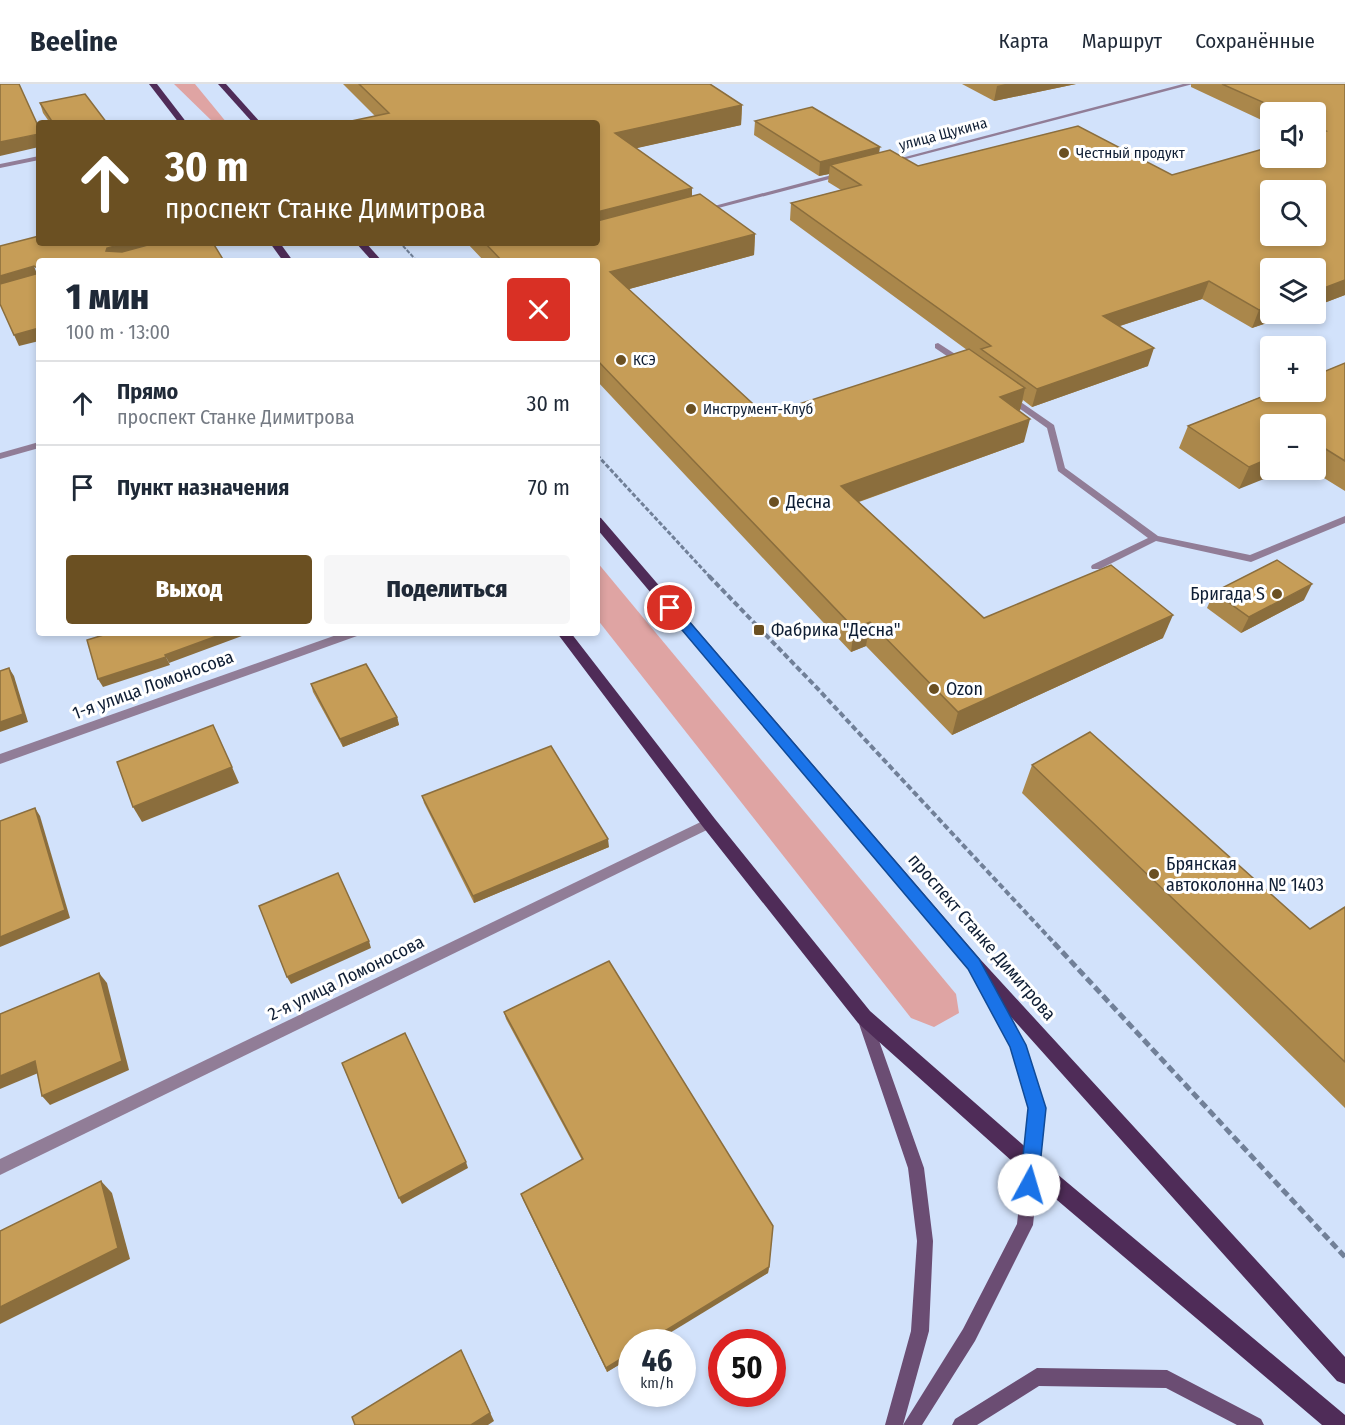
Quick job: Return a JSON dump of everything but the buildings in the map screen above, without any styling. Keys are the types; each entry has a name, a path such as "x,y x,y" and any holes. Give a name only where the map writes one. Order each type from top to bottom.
{"main road":[{"path":"153,84 181,120"},
{"path":"222,84 253,120"},
{"path":"364,246 374,258"},
{"name":"проспект Станке Димитрова","path":"600,525 974,964 1345,1373"},
{"path":"566,636 709,824 864,1017 1031,1165 1339,1425"},
{"path":"912,1425 969,1335 1025,1225 1037,1108 1017,1045 974,964"},
{"path":"864,1017 916,1168 925,1241 920,1331 894,1425"},
{"path":"961,1425 1037,1377 1167,1379 1255,1425"}],"street":[{"name":"улица Щукина","path":"886,163 1190,84"},
{"path":"0,166 36,159"},
{"path":"695,212 852,171"},
{"path":"938,346 976,373"},
{"path":"1004,393 1051,428 1061,469 1155,538 1251,559 1345,519"},
{"path":"0,456 36,446"},
{"path":"1096,567 1155,538"},
{"name":"1-я улица Ломоносова","path":"0,759 344,636"},
{"name":"2-я улица Ломоносова","path":"0,1167 709,824"}],"path":[{"path":"404,246 414,258"},
{"path":"600,458 759,630 818,689 1345,1257"}],"shaded area":[{"path":"174,84 195,84 225,120 211,120"},
{"path":"600,566 956,994 959,1013 934,1027 911,1018 600,623"}],"place":[{"name":"Честный продукт","path":"1064,153"},
{"name":"КСЭ","path":"621,360"},
{"name":"Инструмент-Клуб","path":"691,409"},
{"name":"Десна","path":"774,502"},
{"name":"Бригада S","path":"1277,594"},
{"name":"Фабрика \"Десна\"","path":"759,630"},
{"name":"Ozon","path":"934,689"},
{"name":"Брянская автоколонна № 1403","path":"1154,874"}],"route":[{"path":"670,608 974,964 1017,1045 1037,1108 1029,1185"}]}
